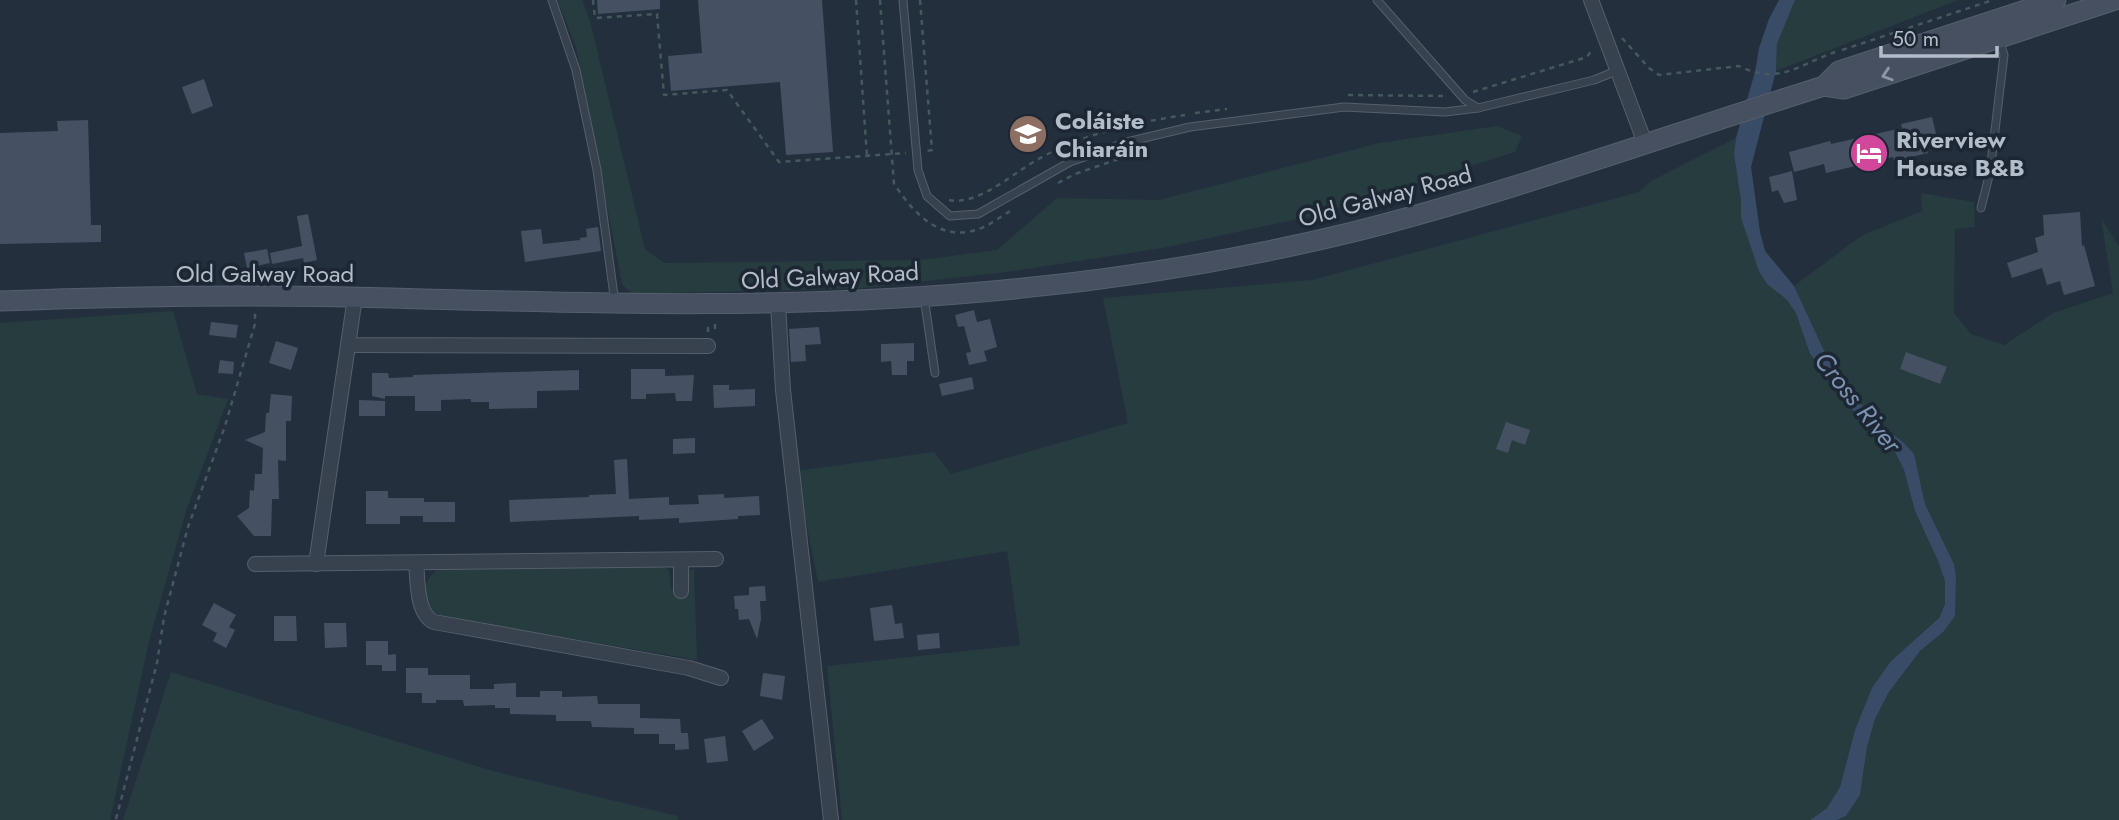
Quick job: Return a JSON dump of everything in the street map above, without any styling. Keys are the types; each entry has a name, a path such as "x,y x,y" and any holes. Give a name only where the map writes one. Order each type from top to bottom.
{"main road":[{"path":"1997,29 2056,0"},
{"path":"1997,29 2115,0"},
{"name":"Old Galway Road","path":"0,301 97,297 355,297 778,304 856,302 1086,281 1164,270 1292,246 1425,213 1824,86 1839,71 1997,29"}],"street":[{"path":"1591,0 1645,143"},
{"path":"316,564 355,297"},
{"path":"778,304 783,390 831,820"},
{"path":"348,345 708,346"},
{"path":"681,559 681,591"},
{"path":"255,564 716,559"},
{"path":"416,562 422,609 428,619 434,622 689,668 721,678"}],"lane":[{"path":"552,0 576,70 597,170 615,303"},
{"path":"903,0 918,170 927,196 950,216 978,214 1070,162 1127,142 1190,127 1343,107 1445,112 1478,108 1594,80 1616,71"},
{"path":"1377,0 1461,95 1478,108"},
{"path":"1981,208 1990,172 2004,55 1997,29"},
{"path":"924,296 935,373"}],"path":[{"path":"593,0 595,18 657,14 664,94 727,90 779,162 932,150 920,0"},
{"path":"856,0 867,156"},
{"path":"1616,32 1649,68 1659,75 1739,66 1749,71 1776,75"},
{"path":"1461,95 1587,57 1593,48 1593,42"},
{"path":"116,819 157,663 164,617 174,579 188,527 233,401 255,324 256,297"},
{"path":"708,346 708,328 715,328 715,305"}],"green space":[{"path":"557,0 582,0 590,21 645,249 664,263 921,260 997,250 1057,198 1159,200 1379,143 1497,126 1522,136 1515,152 1312,216 1168,247 1015,271 864,288 632,294 622,284 576,47"},
{"path":"1795,0 1958,0 1776,71 1777,44"},
{"path":"1736,138 1734,154 1741,218 1776,292 1787,300 1796,313 1810,354 1864,425 1895,452 1904,470 1915,511 1945,581 1945,604 1939,618 1891,661 1855,730 1840,787 1827,808 1810,820 842,820 827,666 1020,645 1007,551 818,582 796,471 934,452 951,474 1128,423 1103,298 1312,280 1639,192 1651,181"},
{"path":"1921,193 1974,202 1975,227 1955,229 1954,313 1971,334 2004,345 2053,313 2113,293 2101,218 2119,246 2119,820 1837,820 1846,816 1860,795 1867,747 1875,719 1889,692 1920,651 1943,632 1956,576 1954,564 1925,504 1917,469 1892,433 1875,421 1833,370 1794,286 1861,236 1922,211","holes":["1907,352 1946,367 1940,384 1900,369"]},
{"path":"173,311 197,394 228,399 186,511 150,637 110,820 0,820 0,323"},
{"path":"662,564 669,570 671,589 685,590 688,570 694,569 697,660 445,617 431,611 426,591 431,576 442,566"},
{"path":"171,672 493,771 677,816 678,820 123,820"}],"water":[{"name":"Cross River","path":"1779,0 1795,0 1777,44 1776,71 1751,167 1765,251 1794,286 1833,370 1875,421 1914,454 1925,504 1954,564 1956,576 1955,616 1943,632 1920,651 1889,692 1875,719 1867,747 1860,795 1846,816 1837,820 1810,820 1827,808 1840,787 1855,730 1872,688 1891,661 1939,618 1945,604 1945,581 1915,511 1904,470 1895,452 1864,425 1810,354 1796,313 1787,300 1767,284 1759,271 1741,218 1734,154 1736,138 1759,48"}],"building":[{"path":"597,0 660,0 660,9 598,14"},
{"path":"698,0 822,0 833,152 786,155 780,82 671,91 668,56 702,53"},
{"path":"204,79 213,106 192,114 182,87"},
{"path":"1932,117 1937,138 1925,140 1928,153 1894,161 1893,157 1826,173 1824,164 1794,172 1789,152 1830,141 1831,144 1902,128 1901,124"},
{"path":"88,120 91,225 101,225 101,242 0,244 0,133 58,131 57,121"},
{"path":"1792,171 1797,200 1784,203 1778,190 1772,192 1769,177"},
{"path":"2080,212 2082,246 2084,245 2095,286 2064,295 2060,281 2047,285 2042,268 2012,278 2007,263 2038,252 2035,238 2044,235 2043,215"},
{"path":"308,214 317,260 304,263 303,258 272,264 270,253 302,246 297,216"},
{"path":"598,227 601,251 525,262 521,231 541,229 543,244 580,240 587,237 586,229"},
{"path":"267,249 270,263 247,268 244,253"},
{"path":"974,310 977,322 990,319 997,347 984,351 987,361 969,365 966,353 971,352 964,326 958,327 955,315"},
{"path":"211,322 238,325 236,338 209,335"},
{"path":"819,327 821,344 805,345 806,361 791,362 789,329"},
{"path":"276,341 298,348 291,370 269,363"},
{"path":"914,343 914,361 907,361 907,375 892,375 891,361 881,362 881,344"},
{"path":"1906,352 1947,367 1940,384 1900,369"},
{"path":"220,360 234,362 233,374 218,373"},
{"path":"631,369 665,369 665,376 694,375 692,401 676,401 675,393 646,394 646,399 631,399"},
{"path":"579,370 579,390 537,391 537,408 489,409 489,402 471,402 471,399 441,400 441,411 415,411 415,396 385,396 385,399 372,396 372,373 388,373 389,378"},
{"path":"972,377 974,389 942,396 939,384"},
{"path":"713,385 729,385 729,390 755,389 755,406 714,408"},
{"path":"271,394 292,396 291,421 286,421 286,461 278,460 279,499 272,499 271,536 254,536 237,516 249,508 250,490 254,491 255,474 262,474 263,448 245,440 265,432"},
{"path":"359,400 385,401 385,416 359,416"},
{"path":"1506,422 1530,430 1525,445 1512,440 1508,453 1496,449"},
{"path":"695,438 695,453 673,454 673,439"},
{"path":"627,459 629,499 669,497 669,505 699,504 698,495 724,494 724,498 759,496 760,515 679,523 679,518 639,520 639,516 510,522 509,500 616,494 614,460"},
{"path":"366,491 388,491 388,498 424,498 424,502 455,502 455,522 423,522 423,516 400,516 400,524 366,524"},
{"path":"765,586 766,601 760,601 761,619 757,639 749,619 739,620 734,596 749,595 749,587"},
{"path":"214,603 236,615 229,627 235,630 226,648 213,641 217,633 202,625"},
{"path":"892,605 895,624 902,623 904,638 874,641 870,608"},
{"path":"274,616 296,616 297,641 274,641"},
{"path":"324,623 346,623 347,647 325,648"},
{"path":"939,633 940,648 918,650 917,635"},
{"path":"366,641 388,641 388,655 396,654 396,671 382,671 382,665 366,665"},
{"path":"406,668 428,668 428,675 470,675 470,689 494,689 494,684 516,683 516,697 540,697 540,691 562,691 562,697 597,696 598,704 640,704 640,718 680,719 681,733 688,733 689,749 675,750 675,744 659,744 659,734 634,734 634,728 592,727 591,721 556,721 556,715 510,714 510,708 495,708 495,705 464,706 463,700 422,703 422,693 406,693"},
{"path":"763,673 785,676 782,700 760,696"},
{"path":"762,719 774,738 754,751 742,731"},
{"path":"725,736 728,761 707,763 704,739"}],"place":[{"name":"Coláiste Chiaráin","path":"1028,134"},
{"name":"Riverview House B&B","path":"1869,153"}]}
